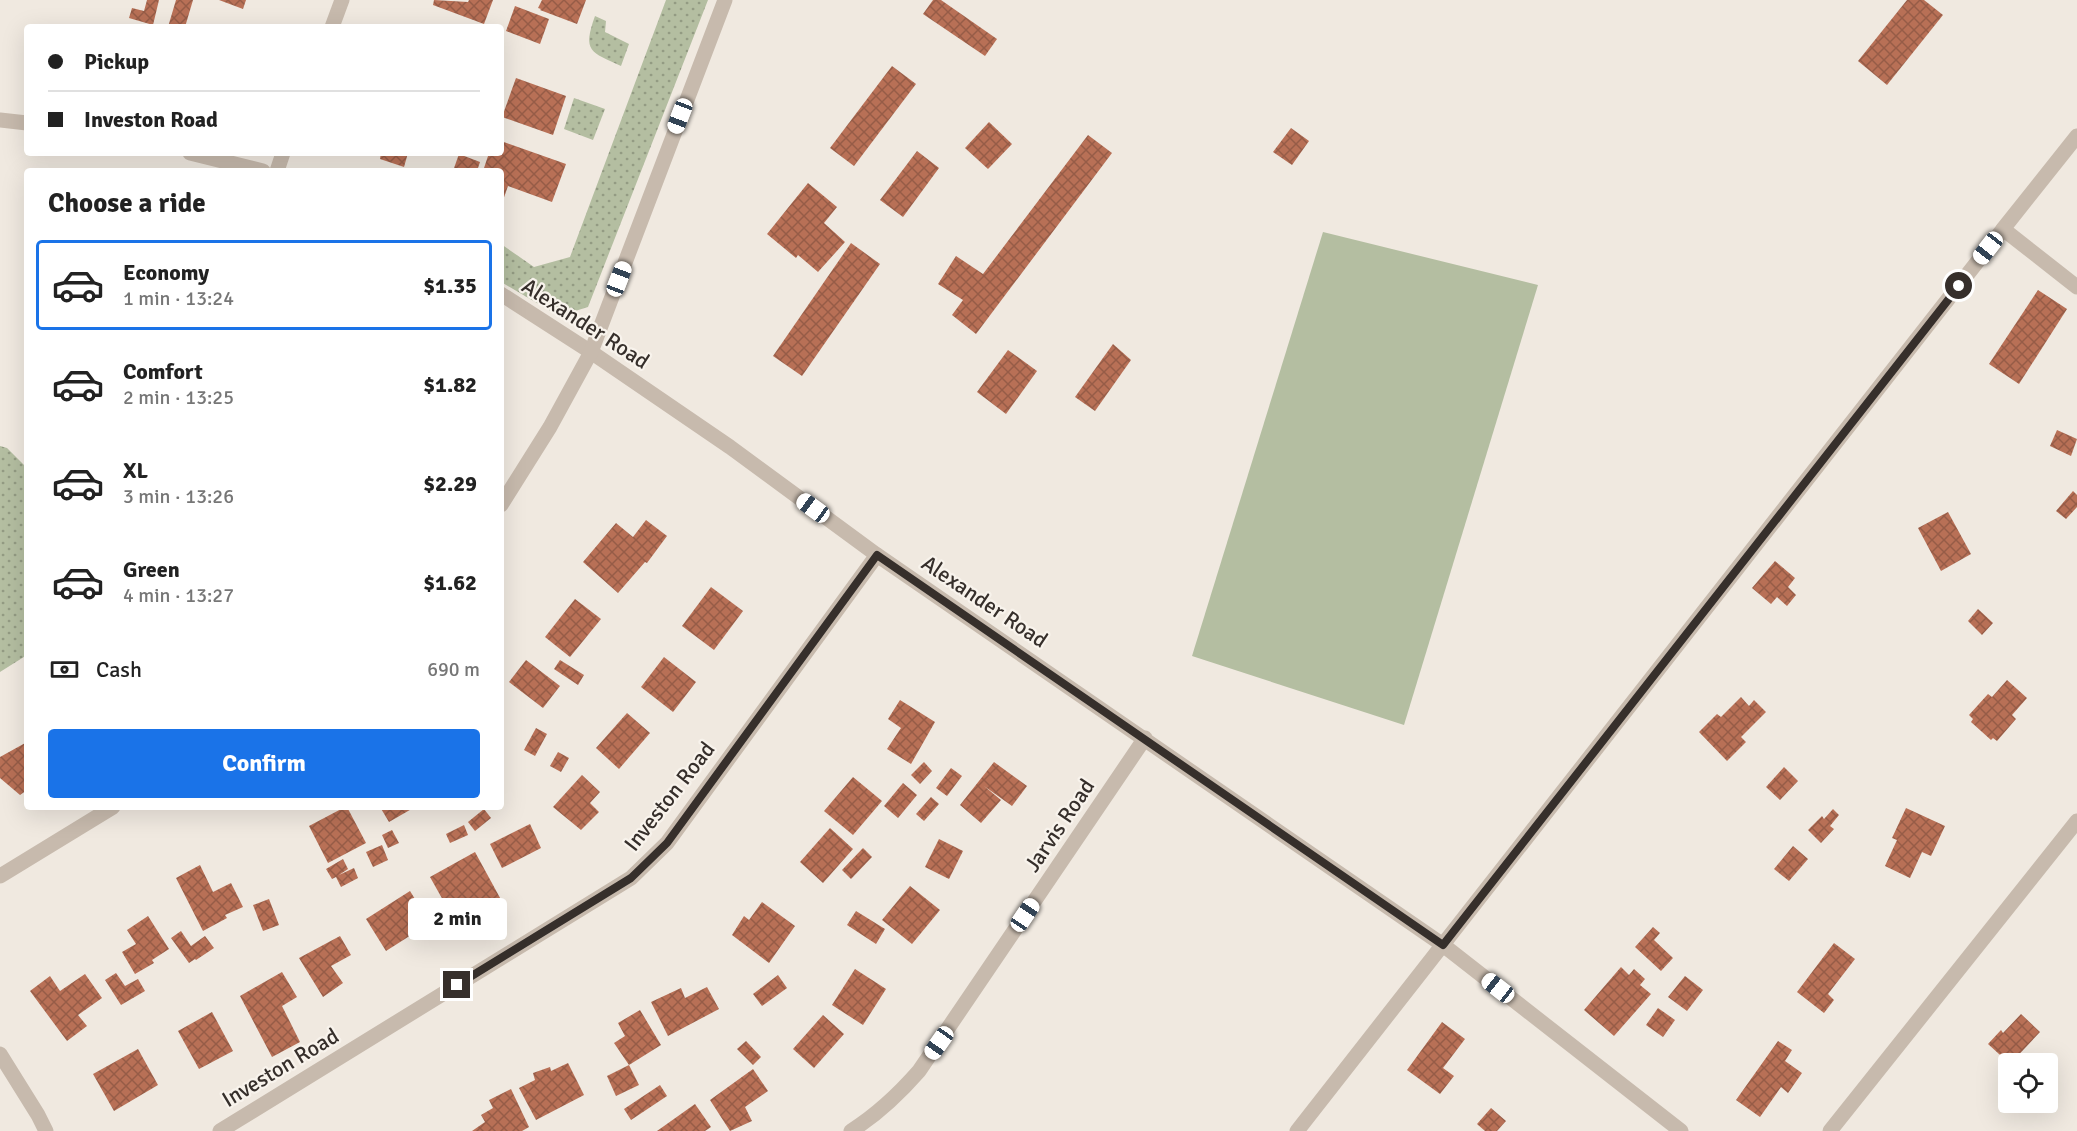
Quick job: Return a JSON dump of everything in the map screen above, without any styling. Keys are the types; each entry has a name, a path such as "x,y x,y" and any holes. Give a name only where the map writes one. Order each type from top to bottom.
{"street":[{"path":"333,24 342,0"},
{"path":"504,500 550,427 591,352 725,0"},
{"path":"0,120 24,123"},
{"path":"1297,1131 2077,136"},
{"path":"202,156 251,168"},
{"path":"2003,229 2077,287"},
{"name":"Alexander Road","path":"504,296 730,447 877,555 1443,945 1681,1131"},
{"name":"Investon Road","path":"220,1131 631,878 667,843 877,555"},
{"name":"Jarvis Road","path":"852,1131 873,1117 897,1096 919,1071 1145,738"},
{"path":"0,876 109,810"},
{"path":"1830,1131 2077,821"},
{"path":"0,1054 46,1131"}],"green space":[{"path":"666,0 708,0 588,307 559,316 504,284 504,246 534,267 570,257"},
{"path":"595,16 606,21 605,32 629,44 621,66 596,54 592,49 589,37"},
{"path":"574,98 605,109 593,140 564,129"},
{"path":"1323,232 1538,285 1404,725 1192,656"},
{"path":"0,446 7,448 24,465 24,657 0,672"}],"building":[{"path":"147,0 159,0 153,24 129,18 132,8 144,11"},
{"path":"176,0 193,0 186,24 169,24"},
{"path":"219,0 246,0 243,9"},
{"path":"434,0 468,2 469,0 493,0 484,24 433,5"},
{"path":"542,0 586,0 577,24 540,10 538,8"},
{"path":"933,0 941,0 997,39 985,56 923,14"},
{"path":"1907,0 1924,0 1943,15 1887,85 1858,61"},
{"path":"515,6 549,19 540,44 506,31"},
{"path":"892,66 916,84 854,166 830,148"},
{"path":"516,78 566,96 553,135 504,118 504,111"},
{"path":"989,122 1012,144 988,169 965,148"},
{"path":"1291,128 1309,141 1292,165 1273,152"},
{"path":"1088,135 1112,153 976,334 952,315 963,300 938,284 956,256 983,274"},
{"path":"504,142 566,164 552,202 508,186 504,197 504,168 484,168 488,156 504,156"},
{"path":"917,151 939,168 903,217 880,200"},
{"path":"380,156 407,156 404,167 380,159"},
{"path":"458,156 480,162 478,168 454,168"},
{"path":"808,183 837,207 824,223 845,242 818,272 798,255 796,258 767,234"},
{"path":"851,243 880,264 802,376 773,356"},
{"path":"2038,290 2067,309 2019,384 1989,364"},
{"path":"1113,344 1131,360 1095,411 1075,397"},
{"path":"1008,350 1037,371 1006,414 977,392"},
{"path":"2057,430 2077,439 2071,456 2050,446"},
{"path":"2073,491 2077,495 2077,507 2066,519 2056,511"},
{"path":"1948,512 1971,554 1941,571 1918,528"},
{"path":"646,520 667,536 647,563 645,562 618,593 583,562 616,523 633,537"},
{"path":"1775,561 1795,578 1788,587 1796,595 1787,606 1777,597 1771,604 1752,588"},
{"path":"711,587 743,611 714,650 682,626"},
{"path":"575,599 601,619 570,657 545,637"},
{"path":"1978,609 1993,623 1982,635 1968,621"},
{"path":"664,657 696,682 673,712 641,687"},
{"path":"526,660 560,686 543,708 509,682"},
{"path":"560,660 584,675 578,685 554,669"},
{"path":"2007,680 2027,698 2012,715 2016,719 1997,741 1993,738 1991,740 1971,722 1973,719 1969,715 1988,694 1992,697"},
{"path":"1741,697 1749,706 1754,700 1766,712 1741,737 1746,742 1727,761 1699,732 1717,714 1721,717"},
{"path":"900,700 935,722 911,764 887,749 901,728 888,719"},
{"path":"627,713 650,733 619,769 596,748"},
{"path":"536,728 547,734 535,756 524,750"},
{"path":"24,744 24,792 20,795 0,778 0,757"},
{"path":"558,752 569,758 561,772 550,766"},
{"path":"924,762 932,771 920,784 911,775"},
{"path":"994,762 1027,786 1012,806 984,786 1001,800 981,823 960,805"},
{"path":"1784,767 1798,781 1780,800 1766,787"},
{"path":"951,768 962,776 947,796 936,788"},
{"path":"582,775 600,792 590,803 599,812 581,830 553,807"},
{"path":"853,777 882,801 853,835 824,811"},
{"path":"903,783 917,795 898,818 884,806"},
{"path":"931,797 939,804 924,821 916,814"},
{"path":"1906,808 1945,826 1931,856 1922,852 1910,878 1885,866 1897,840 1892,838"},
{"path":"1833,809 1839,815 1830,826 1834,829 1821,843 1808,830 1822,816 1824,819"},
{"path":"339,810 349,810 366,843 328,863 309,826"},
{"path":"382,810 410,810 389,822"},
{"path":"483,810 491,818 475,831 468,822"},
{"path":"530,824 541,848 502,868 490,844"},
{"path":"464,825 468,835 450,843 446,834"},
{"path":"830,828 853,849 823,883 800,862"},
{"path":"392,830 399,843 388,848 382,835"},
{"path":"939,839 963,851 949,879 925,867"},
{"path":"382,845 388,860 373,867 366,852"},
{"path":"1793,846 1808,859 1789,881 1774,869"},
{"path":"863,848 872,857 851,879 842,870"},
{"path":"475,852 505,907 461,932 430,877"},
{"path":"343,859 348,869 339,875 354,868 358,878 341,887 336,877 332,879 326,869"},
{"path":"200,865 213,892 231,883 243,907 225,915 227,918 203,931 176,878"},
{"path":"910,886 940,910 912,944 882,920"},
{"path":"410,891 430,923 386,951 366,919"},
{"path":"269,899 279,925 263,931 253,905"},
{"path":"762,902 795,926 769,963 732,935 744,916 749,920"},
{"path":"856,911 885,929 876,944 847,925"},
{"path":"148,916 169,949 152,960 154,963 135,974 122,952 136,944 127,930"},
{"path":"1653,927 1660,933 1654,940 1673,958 1661,971 1635,947"},
{"path":"181,931 191,946 205,936 214,948 189,963 171,938"},
{"path":"340,936 351,955 331,966 343,983 323,997 299,958"},
{"path":"1834,943 1855,959 1828,994 1834,1000 1824,1013 1797,992"},
{"path":"1621,967 1629,975 1634,969 1645,979 1640,985 1651,994 1614,1036 1584,1010"},
{"path":"855,969 886,989 863,1025 832,1005"},
{"path":"282,972 297,997 282,1006 300,1042 272,1057 240,996"},
{"path":"116,973 125,986 138,979 145,991 121,1005 105,980"},
{"path":"85,974 102,998 78,1015 87,1026 67,1041 30,991 50,976 60,991"},
{"path":"778,975 787,988 762,1006 753,994"},
{"path":"1685,976 1703,990 1687,1011 1668,997"},
{"path":"707,987 719,1009 668,1036 651,1002 681,988 685,998"},
{"path":"1658,1008 1675,1020 1663,1037 1646,1025"},
{"path":"640,1010 661,1045 629,1065 614,1043 625,1036 618,1023"},
{"path":"212,1012 233,1051 199,1069 178,1031"},
{"path":"2021,1014 2040,1032 2020,1053 1998,1053 1988,1044 2001,1030 2003,1033"},
{"path":"823,1015 844,1034 814,1068 793,1049"},
{"path":"1442,1022 1465,1039 1443,1068 1454,1076 1440,1094 1407,1070"},
{"path":"746,1041 761,1057 753,1065 737,1049"},
{"path":"1778,1041 1792,1050 1785,1061 1802,1073 1788,1093 1781,1087 1760,1117 1736,1100"},
{"path":"138,1049 158,1085 114,1111 93,1074"},
{"path":"568,1063 584,1095 536,1120 519,1088 535,1080 533,1073 550,1067 551,1071"},
{"path":"629,1065 639,1085 616,1096 607,1076"},
{"path":"753,1069 768,1091 745,1107 752,1121 730,1131 710,1100"},
{"path":"660,1085 667,1096 631,1120 624,1109"},
{"path":"511,1089 529,1127 522,1131 472,1131 485,1122 481,1115 493,1108 489,1100"},
{"path":"695,1104 711,1127 705,1131 657,1131"},
{"path":"1491,1108 1506,1121 1497,1131 1485,1131 1477,1124"}],"route":[{"path":"457,985 631,878 652,859 667,843 877,555 1443,945 1959,286"}]}
